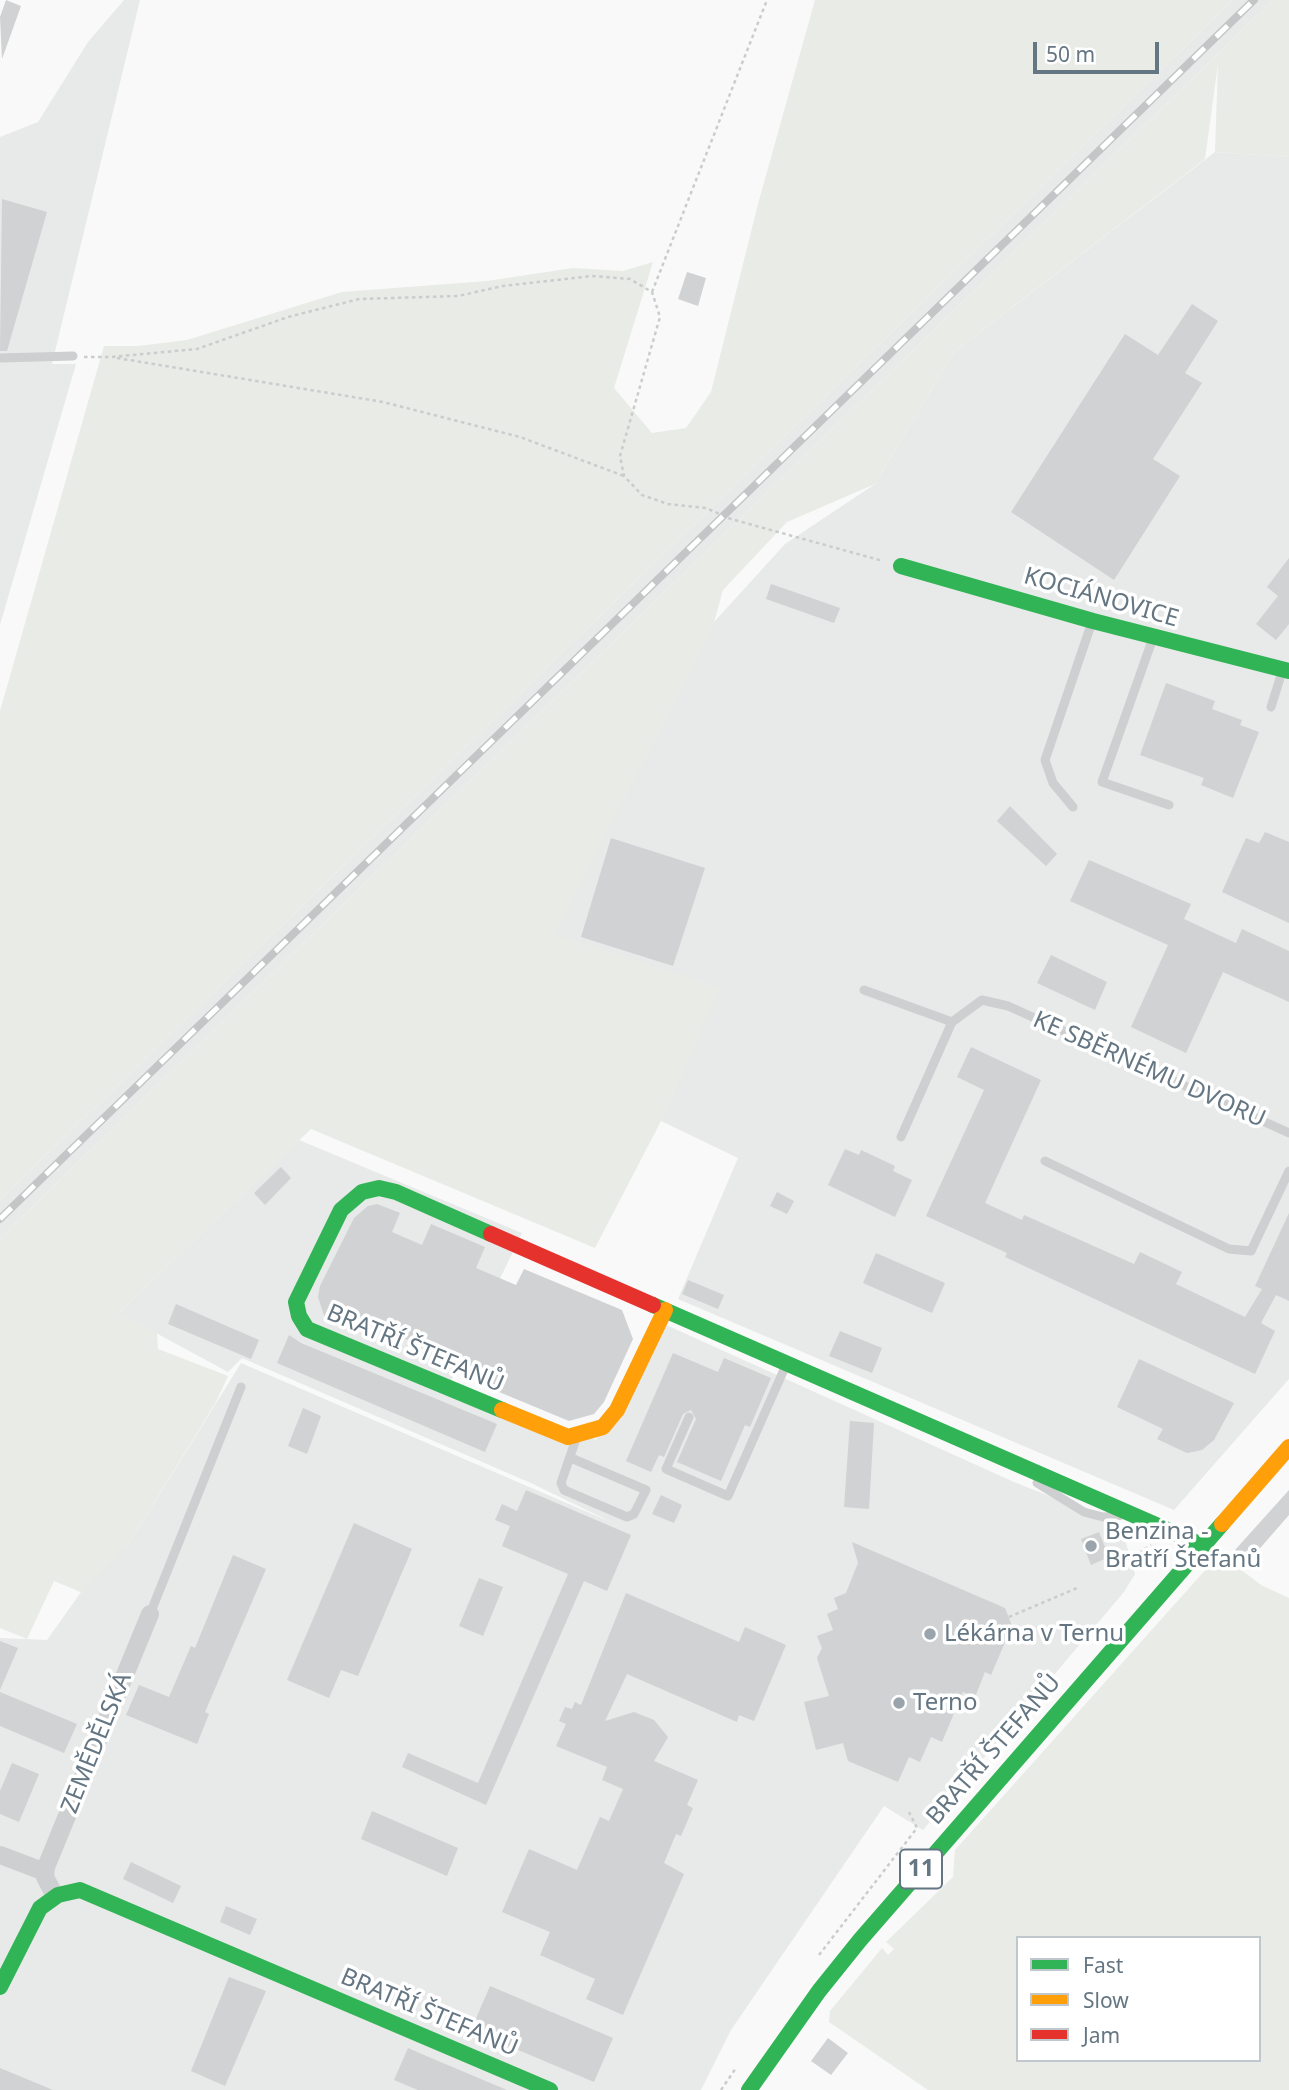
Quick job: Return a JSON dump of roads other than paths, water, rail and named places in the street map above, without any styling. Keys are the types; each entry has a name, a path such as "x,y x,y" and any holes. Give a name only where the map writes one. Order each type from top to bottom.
{"street":[{"name":"KOCIÁNOVICE","path":"901,566 1093,621 1286,670"},
{"name":"BRATŘÍ ŠTEFANŮ","path":"578,1435 568,1437 307,1329 299,1316 296,1302 341,1210 362,1192 379,1188 396,1192 1202,1545"},
{"path":"578,1435 603,1427 617,1410 665,1310"},
{"name":"BRATŘÍ ŠTEFANŮ","path":"750,2090 786,2036 860,1941 1289,1447"},
{"name":"ZEMĚDĚLSKÁ","path":"45,1872 150,1614"},
{"path":"0,1855 45,1872 55,1896 40,1908 32,1919 0,1987"},
{"name":"BRATŘÍ ŠTEFANŮ","path":"55,1896 70,1889 80,1890 550,2090"}],"lane":[{"path":"0,358 73,356"},
{"path":"1073,807 1053,783 1045,760 1093,621"},
{"path":"1154,637 1102,782 1169,804"},
{"path":"1271,707 1286,670"},
{"path":"864,990 952,1022 901,1138"},
{"name":"KE SBĚRNÉMU DVORU","path":"952,1022 982,1000 1008,1006 1289,1133"},
{"path":"1045,1161 1229,1249 1251,1251 1289,1171"},
{"path":"689,1417 666,1469 728,1496 787,1363"},
{"path":"150,1614 241,1387"},
{"path":"571,1458 646,1490 635,1514 627,1517 564,1490 561,1483 578,1435"}],"railway":[{"path":"0,1219 1254,0"}],"place":[{"name":"Benzina - Bratří Štefanů","path":"1091,1546"},
{"name":"Lékárna v Ternu","path":"930,1634"},
{"name":"Terno","path":"899,1703"}]}
